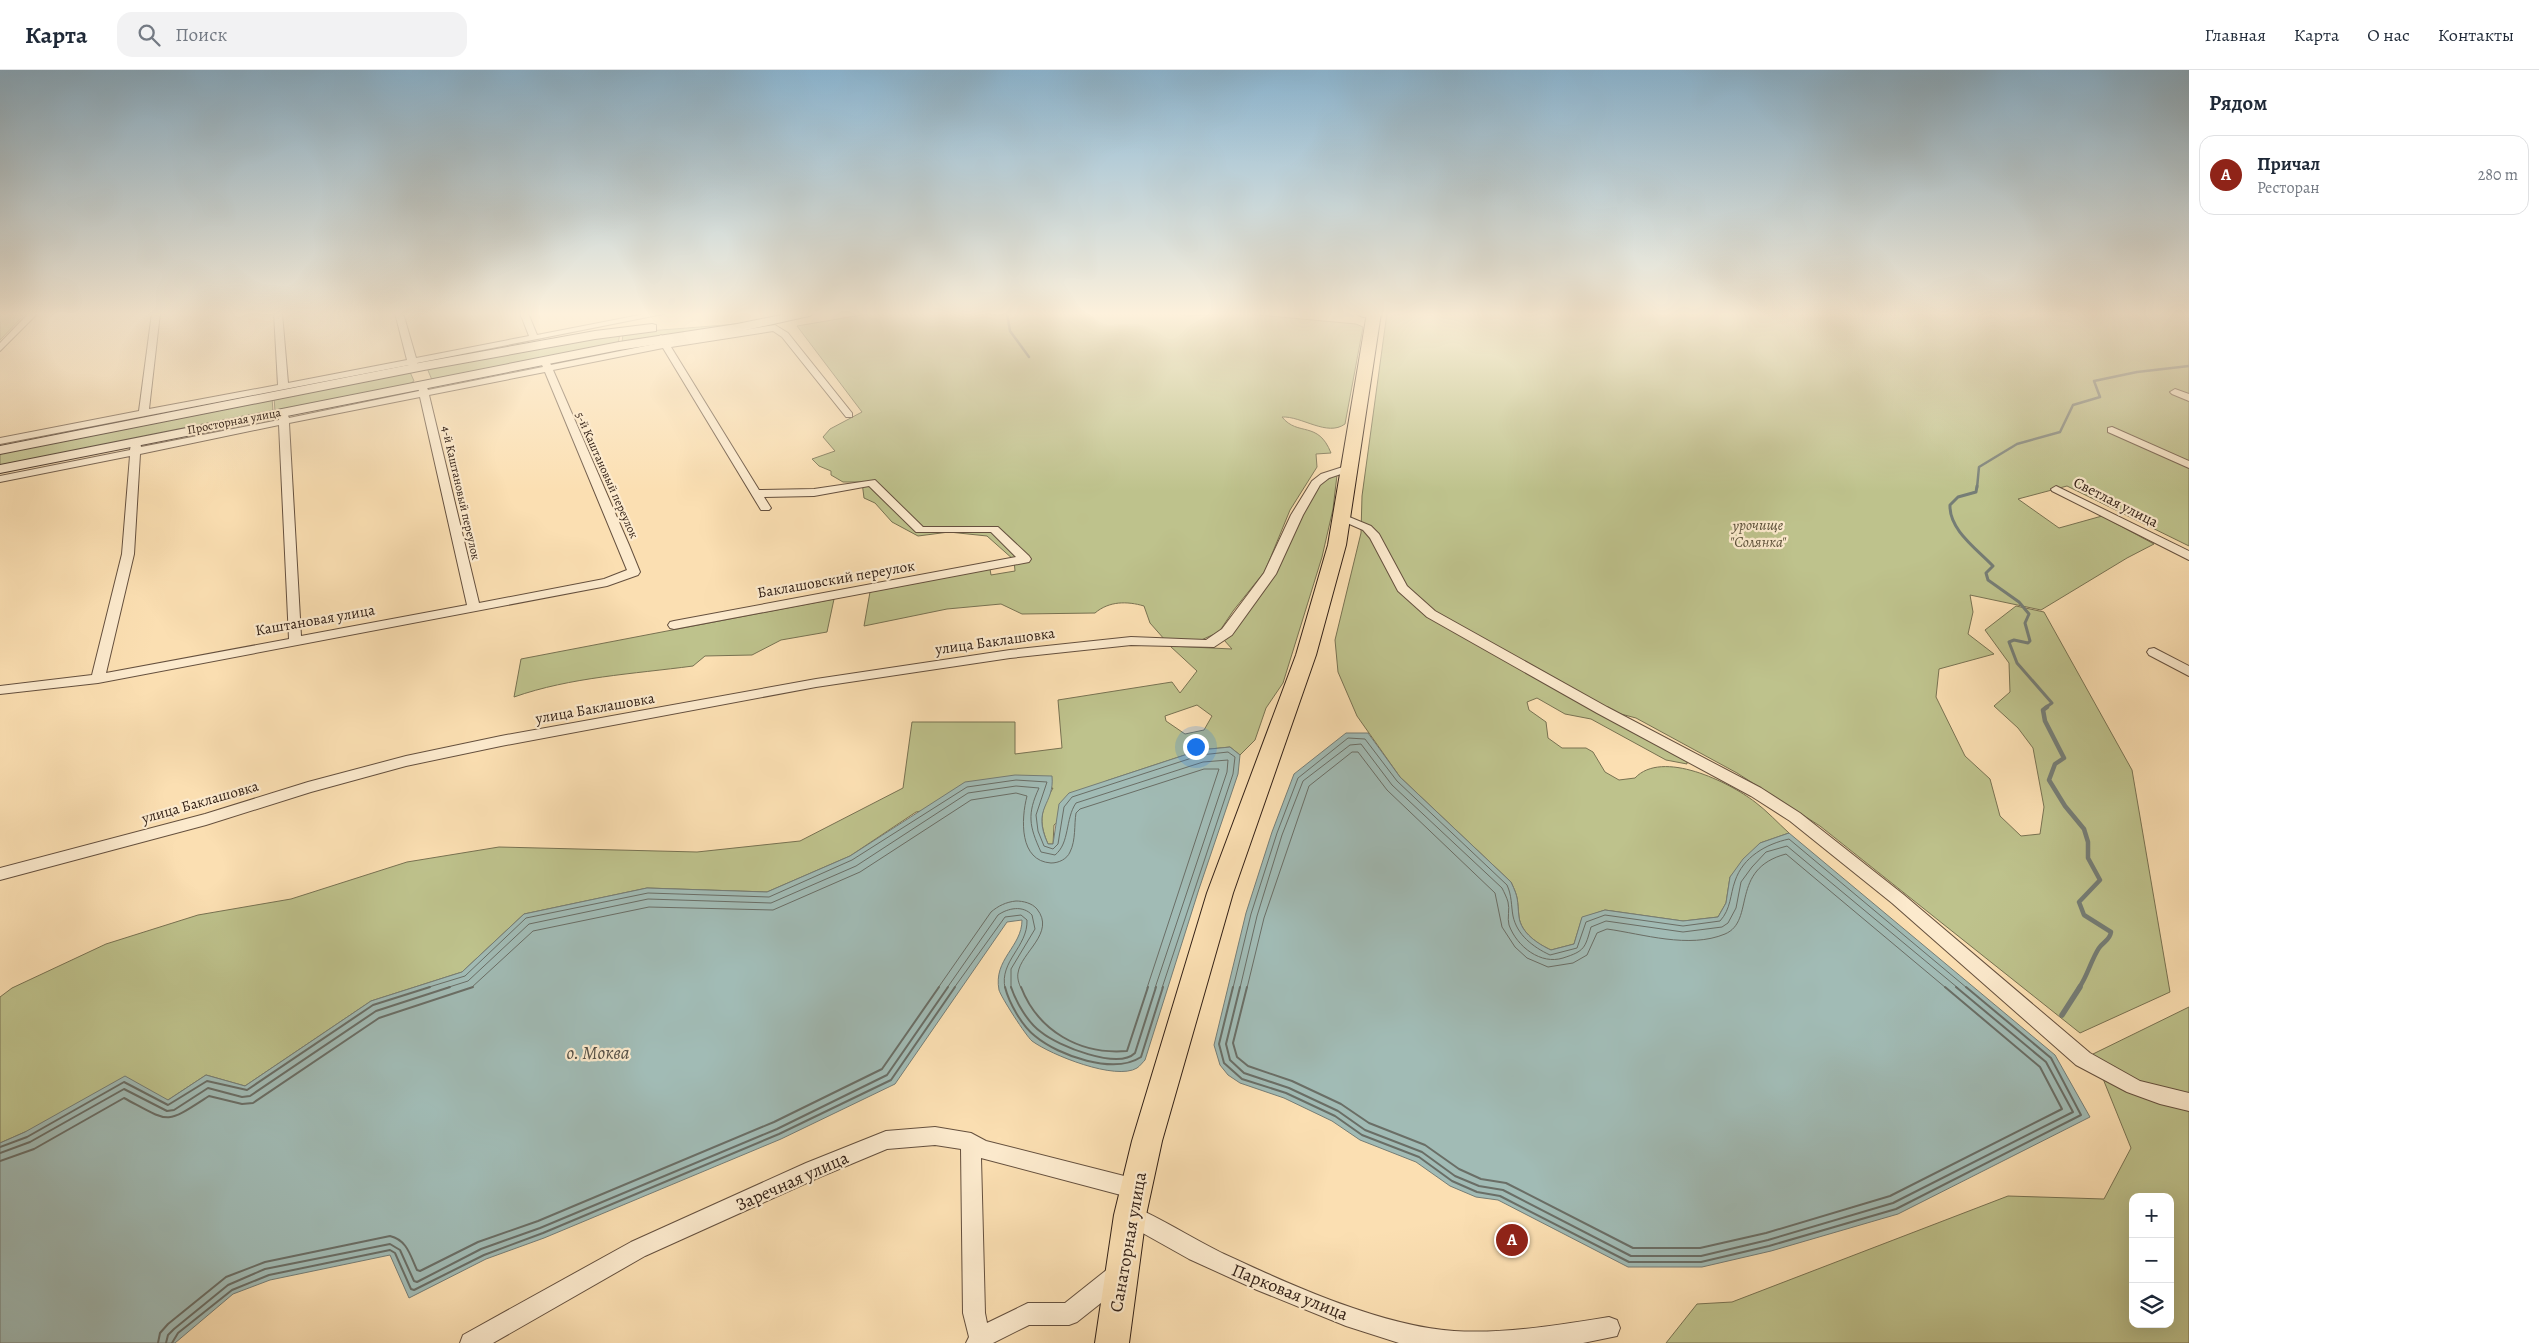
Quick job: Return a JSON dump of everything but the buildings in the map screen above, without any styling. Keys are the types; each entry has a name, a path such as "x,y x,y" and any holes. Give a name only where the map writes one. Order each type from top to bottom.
{"main road":[{"name":"Просторная улица","path":"0,450 376,372"},
{"path":"415,372 422,389"},
{"name":"Просторная улица","path":"0,469 136,446 508,372"},
{"name":"Санаторная улица","path":"1112,1343 1120,1274 1133,1202 1147,1141 1220,893 1306,654 1338,545 1362,372"}],"street":[{"path":"144,412 149,372"},
{"path":"282,372 283,385"},
{"path":"0,441 283,385 364,372"},
{"name":"5-й Каштановый переулок","path":"550,372 574,434 609,506 634,572"},
{"path":"682,372 765,508"},
{"path":"814,372 849,415"},
{"name":"4-й Каштановый переулок","path":"422,389 474,608"},
{"path":"2175,392 2189,398"},
{"path":"284,417 295,640"},
{"path":"2112,430 2189,465"},
{"path":"0,478 136,446 130,495 128,554 98,679"},
{"name":"улица Баклашовка","path":"0,874 206,819 308,787 406,760 501,741 816,683 1010,654 1131,641 1209,644 1227,632 1270,574 1297,515 1316,483 1325,476 1350,468"},
{"name":"Баклашовский переулок","path":"674,625 1025,559 994,528 920,530 871,482 837,490 803,493 756,493"},
{"name":"Светлая улица","path":"2056,489 2189,556"},
{"path":"1342,517 1367,528 1375,536 1402,588 1431,614 1593,705 1756,792 1795,817 1898,900 2083,1059 2115,1079 2157,1096 2189,1102"},
{"name":"Каштановая улица","path":"0,690 98,679 607,582 634,572"},
{"path":"2154,652 2189,672"},
{"name":"Заречная улица","path":"471,1343 638,1249 814,1170 886,1140 935,1136 971,1142 981,1149 1133,1202"},
{"path":"971,1142 974,1313 978,1340 1028,1314 1069,1314 1120,1274"},
{"name":"Парковая улица","path":"1133,1202 1170,1238 1254,1280 1372,1325 1463,1342 1518,1343 1609,1328"}],"green space":[{"path":"408,372 410,372 414,381 409,384 275,411 274,397"},
{"path":"429,372 471,372 432,380"},
{"path":"832,372 1355,372 1345,424 1330,428 1282,417 1288,423 1320,436 1331,453 1316,454 1317,467 1290,510 1265,571 1219,632 1199,641 1165,640 1150,623 1144,606 1131,603 1112,604 1095,613 1022,614 1001,604 947,609 864,626 870,592 990,569 991,575 1015,571 1014,560 987,536 949,532 918,536 892,522 875,503 864,498 862,482 843,482 831,475 831,471 819,466 812,459 835,451 823,437 830,429 862,412"},
{"name":"урочище \"Солянка\"","path":"1379,372 2189,372 2189,546 2067,486 2018,499 2059,528 2102,516 2154,544 2127,558 2041,610 1970,595 1973,612 1968,634 1994,654 1939,669 1936,697 1965,756 1990,779 2000,816 2021,836 2040,834 2044,807 2033,748 2018,728 1994,706 2010,692 2009,663 1985,630 2016,606 2044,612 2132,770 2170,992 2080,1033 1820,826 1737,773 1636,718 1587,705 1687,760 1687,764 1666,760 1591,719 1565,714 1537,698 1527,702 1529,710 1546,722 1548,738 1562,748 1586,748 1593,752 1605,772 1619,780 1635,778 1647,770 1661,767 1695,772 1713,778 1743,794 1764,809 1789,833 1760,843 1730,877 1726,903 1718,917 1683,921 1605,910 1582,918 1574,944 1551,950 1541,945 1527,933 1520,923 1517,896 1511,882 1400,777 1357,716 1338,672 1335,640 1361,533 1362,496"},
{"path":"272,398 273,411 0,467 0,452"},
{"path":"1337,475 1333,509 1322,557 1283,683 1266,708 1255,740 1240,755 1230,747 1200,750 1106,781 1054,825 1053,844 1048,844 1043,829 1042,815 1053,788 916,812 850,856 767,892 647,888 524,914 462,972 371,1001 245,1086 206,1075 168,1100 25,1132 0,1143 0,997 12,988 106,944 198,915 291,899 407,862 499,847 697,852 800,841 903,788 912,722 1015,722 1015,754 1062,748 1058,700 1172,682 1180,693 1197,671 1170,646 1232,649 1224,640 1319,483","holes":["1197,705 1212,716 1204,730 1185,734 1166,721 1165,716"]},
{"path":"834,599 827,632 781,640 752,655 705,656 693,666 580,681 536,690 514,697 521,659"},
{"path":"2189,1007 2189,1343 1666,1343 1697,1304 1732,1302 2008,1196 2104,1199 2131,1148 2093,1054"}],"water":[{"path":"1346,733 1368,733 1400,777 1511,882 1517,896 1520,923 1536,941 1551,950 1574,944 1582,917 1605,910 1683,921 1718,917 1726,903 1730,877 1743,859 1760,843 1789,833 2055,1055 2090,1117 1898,1214 1771,1251 1702,1267 1628,1267 1498,1200 1476,1197 1450,1186 1416,1162 1360,1140 1332,1121 1284,1098 1240,1083 1228,1075 1220,1065 1214,1045 1246,913 1272,832 1294,774"},
{"name":"о. Моква","path":"1230,747 1240,755 1238,774 1199,889 1145,1060 1137,1068 1127,1071 1114,1071 1084,1065 1053,1053 1029,1038 1019,1025 999,990 998,979 1000,970 1018,938 1022,920 1007,922 895,1084 781,1139 544,1238 486,1259 409,1298 390,1255 270,1280 233,1294 175,1343 0,1343 0,1143 25,1132 125,1076 168,1100 206,1075 245,1086 371,1001 462,972 524,914 647,888 767,892 850,856 965,782 1015,775 1052,776 1052,786 1042,822 1043,832 1048,844 1053,844 1059,804 1069,793 1200,750"}],"waterway":[{"path":"1977,488 1979,467 2017,444 2060,432 2073,405 2100,397 2094,381 2135,372"},
{"path":"1977,486 1976,492 1958,497 1950,505 1951,514 1959,531 1993,566 1986,573 1988,580 2019,602 2029,614 2025,623 2030,641 2028,643 2014,640 2009,642 2017,663 2052,703 2045,708"},
{"path":"2047,707 2043,710 2045,721 2064,758 2055,764 2049,780 2065,806 2084,829 2088,842 2088,858 2100,880 2079,902 2084,915 2111,932 2096,953 2079,988"},
{"path":"2062,1015 2080,987"}],"place":[{"name":"Причал","path":"1512,1240"}]}
